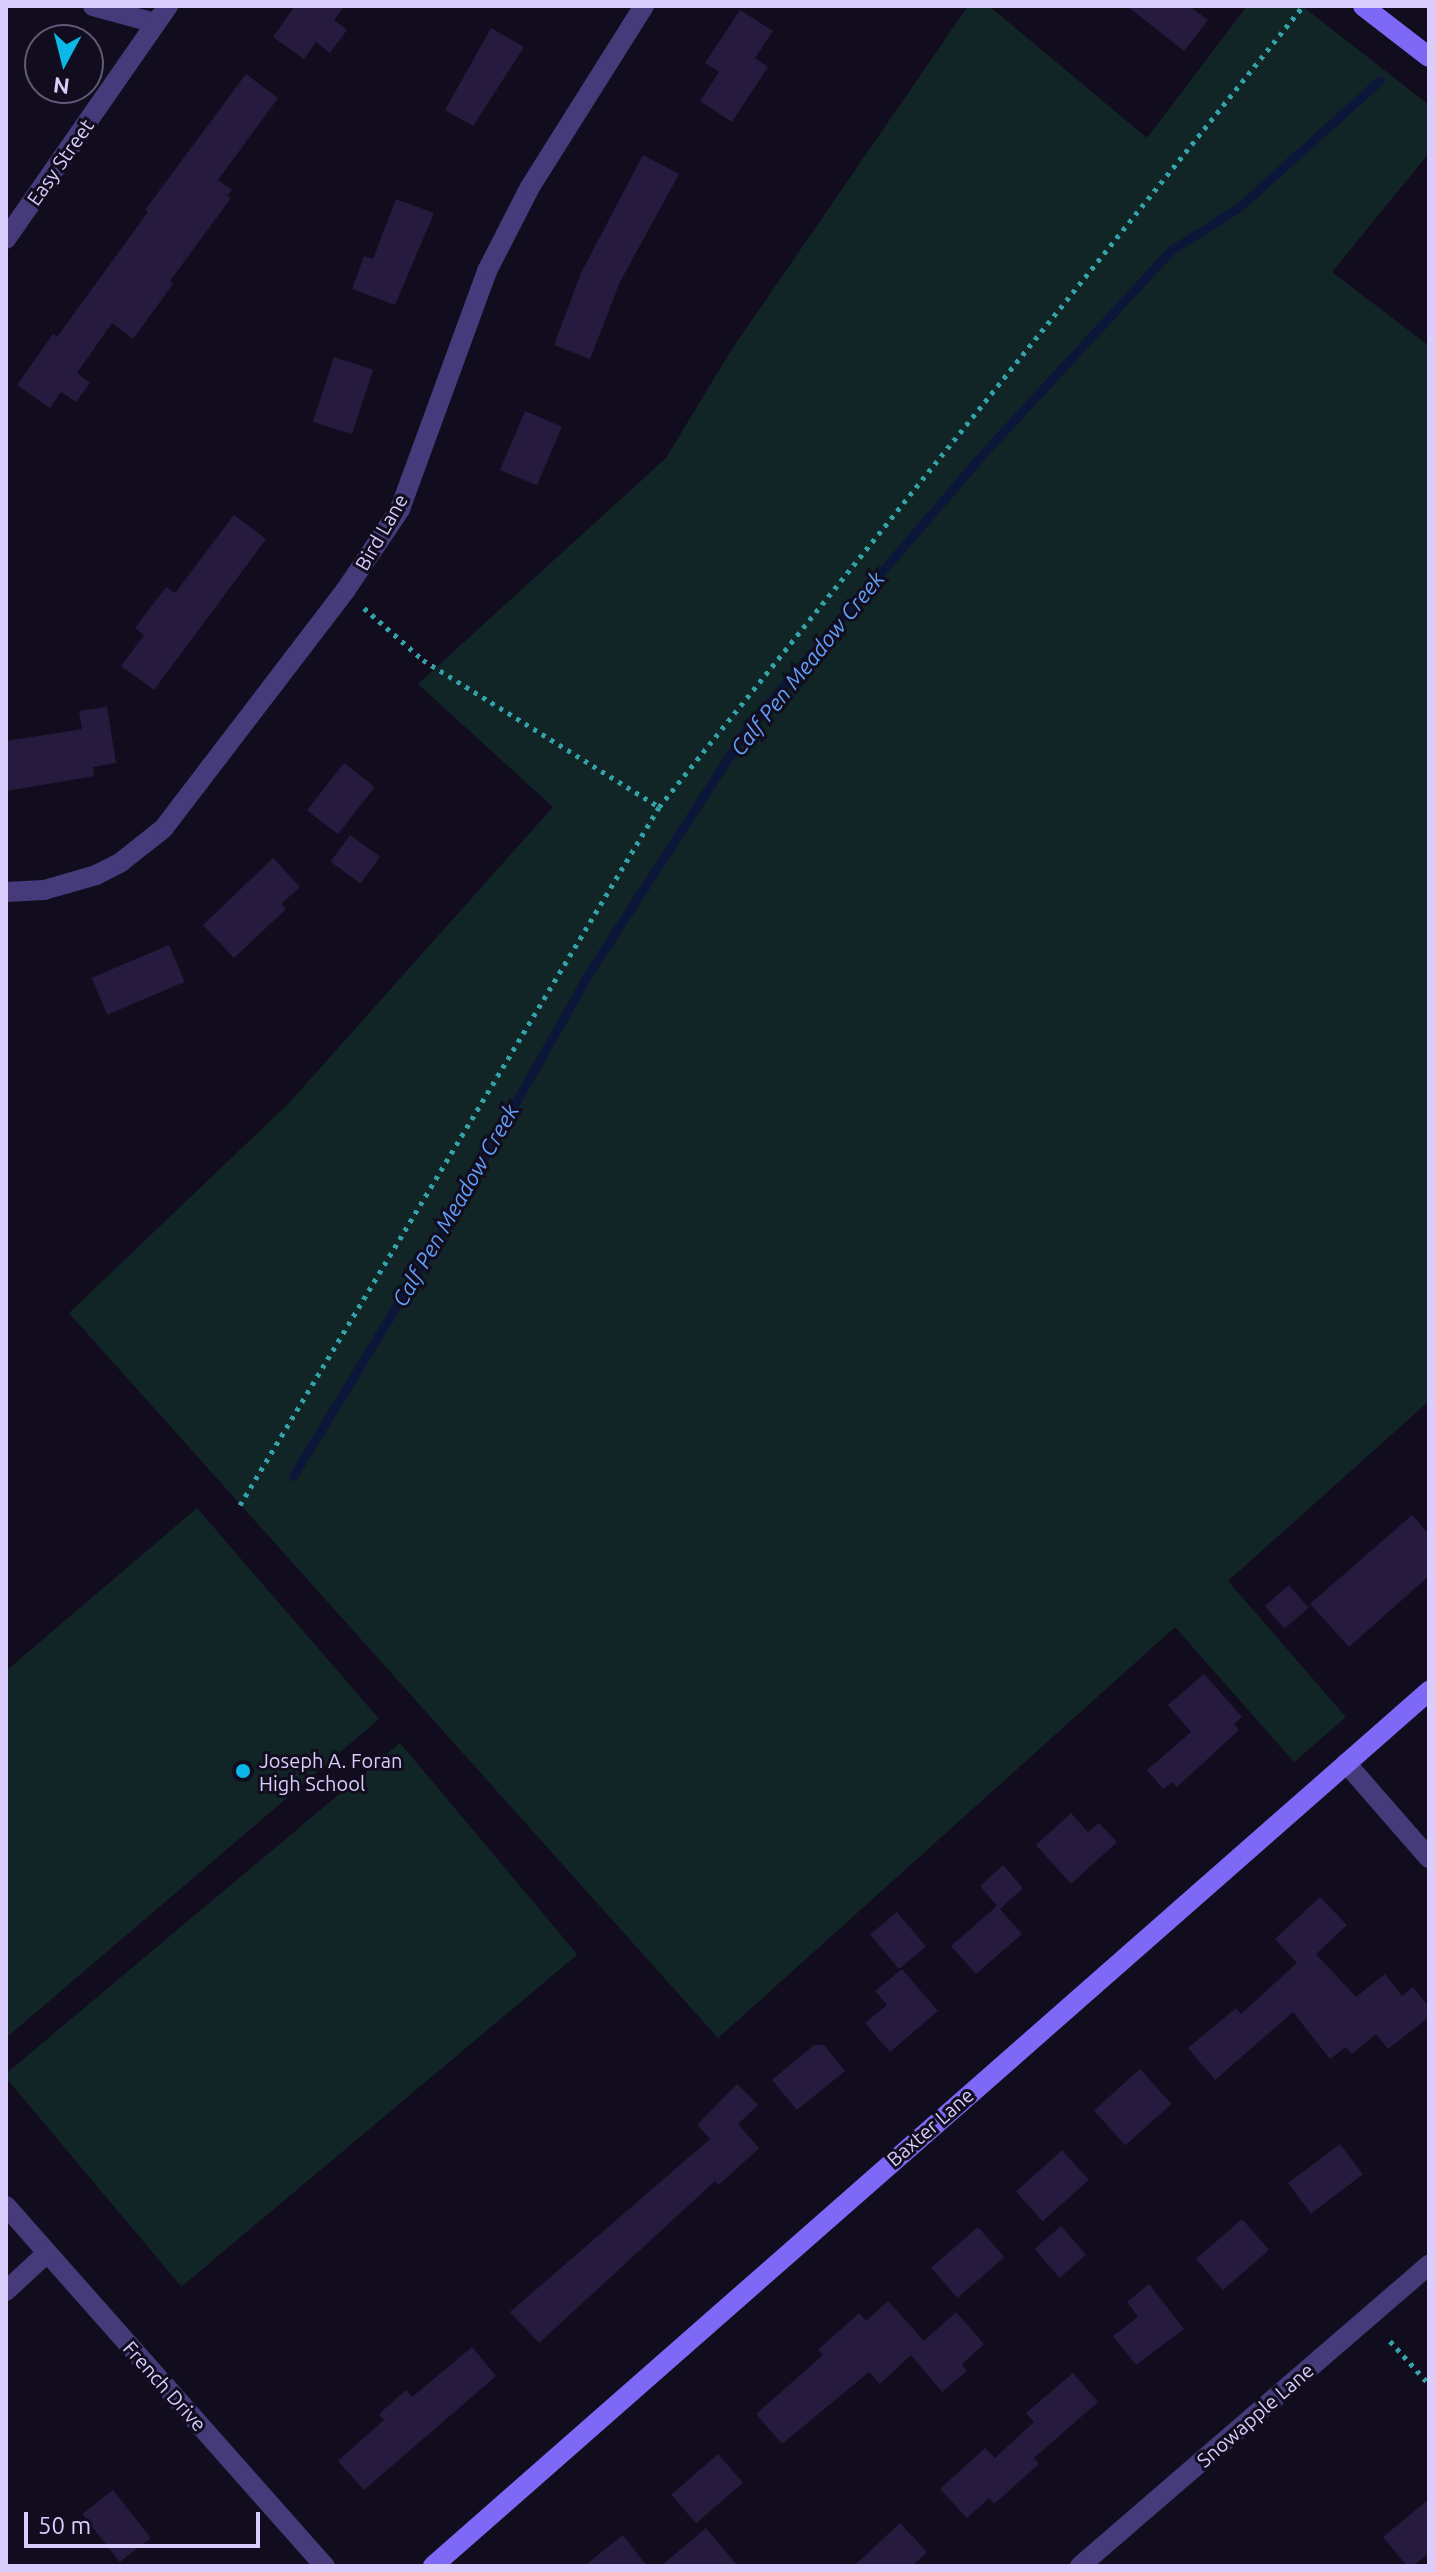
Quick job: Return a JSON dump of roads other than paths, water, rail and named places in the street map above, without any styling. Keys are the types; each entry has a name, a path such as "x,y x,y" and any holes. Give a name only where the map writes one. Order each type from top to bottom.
{"street":[{"path":"93,6 155,23"},
{"name":"Easy Street","path":"6,239 168,6"},
{"name":"Bird Lane","path":"6,892 44,890 96,875 121,862 163,829 345,591 400,509 487,271 544,159 644,6"},
{"path":"1363,6 1429,57"},
{"name":"Baxter Lane","path":"433,2566 1429,1691"},
{"path":"1346,1763 1429,1858"},
{"name":"French Drive","path":"6,2206 325,2566"},
{"path":"6,2291 47,2253"},
{"name":"Snowapple Lane","path":"1080,2566 1429,2265"}],"waterway":[{"name":"Calf Pen Meadow Creek","path":"293,1476 452,1215 587,976 749,726 981,456 1171,250 1238,208 1380,80"}],"place":[{"name":"Joseph A. Foran High School","path":"243,1771"}]}
